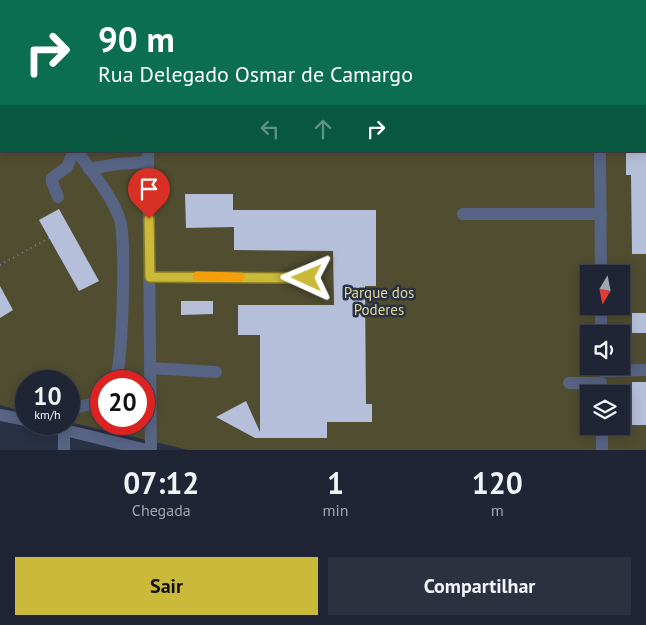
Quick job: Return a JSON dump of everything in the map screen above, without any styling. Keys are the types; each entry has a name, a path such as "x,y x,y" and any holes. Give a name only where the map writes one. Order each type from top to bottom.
{"street":[{"path":"58,196 52,178 67,167 75,152"},
{"path":"77,152 113,203 121,222 123,254 121,349 117,370"},
{"path":"600,152 601,265"},
{"path":"80,434 149,450 150,277 148,157 89,169"},
{"path":"463,214 601,214"},
{"path":"150,277 307,278"},
{"path":"150,368 216,372"},
{"path":"569,383 602,379 646,370"},
{"path":"0,415 15,418"},
{"path":"64,435 64,450"},
{"path":"602,435 602,450"}],"path":[{"path":"0,265 49,238"}],"green space":[{"name":"Parque dos Poderes","path":"0,152 646,152 646,450 189,450 125,435 155,435 155,370 90,370 90,427 80,425 80,370 15,370 15,409 0,405"}],"building":[{"path":"626,152 646,152 646,254 632,254 631,175 626,175"},
{"path":"185,194 233,194 233,210 376,210 376,286 365,286 366,404 372,404 372,422 327,422 327,438 255,438 216,417 246,401 260,432 260,335 238,335 238,305 334,305 333,251 234,250 234,227 186,228"},
{"path":"59,209 99,281 79,291 39,220"},
{"path":"0,286 13,310 0,318"},
{"path":"181,301 213,301 213,314 181,315"},
{"path":"632,313 646,313 646,333 632,333"},
{"path":"632,382 646,382 646,425 632,425"}],"slow traffic":[{"path":"197,276 240,277"}],"route":[{"path":"149,219 150,277 307,278"}]}
